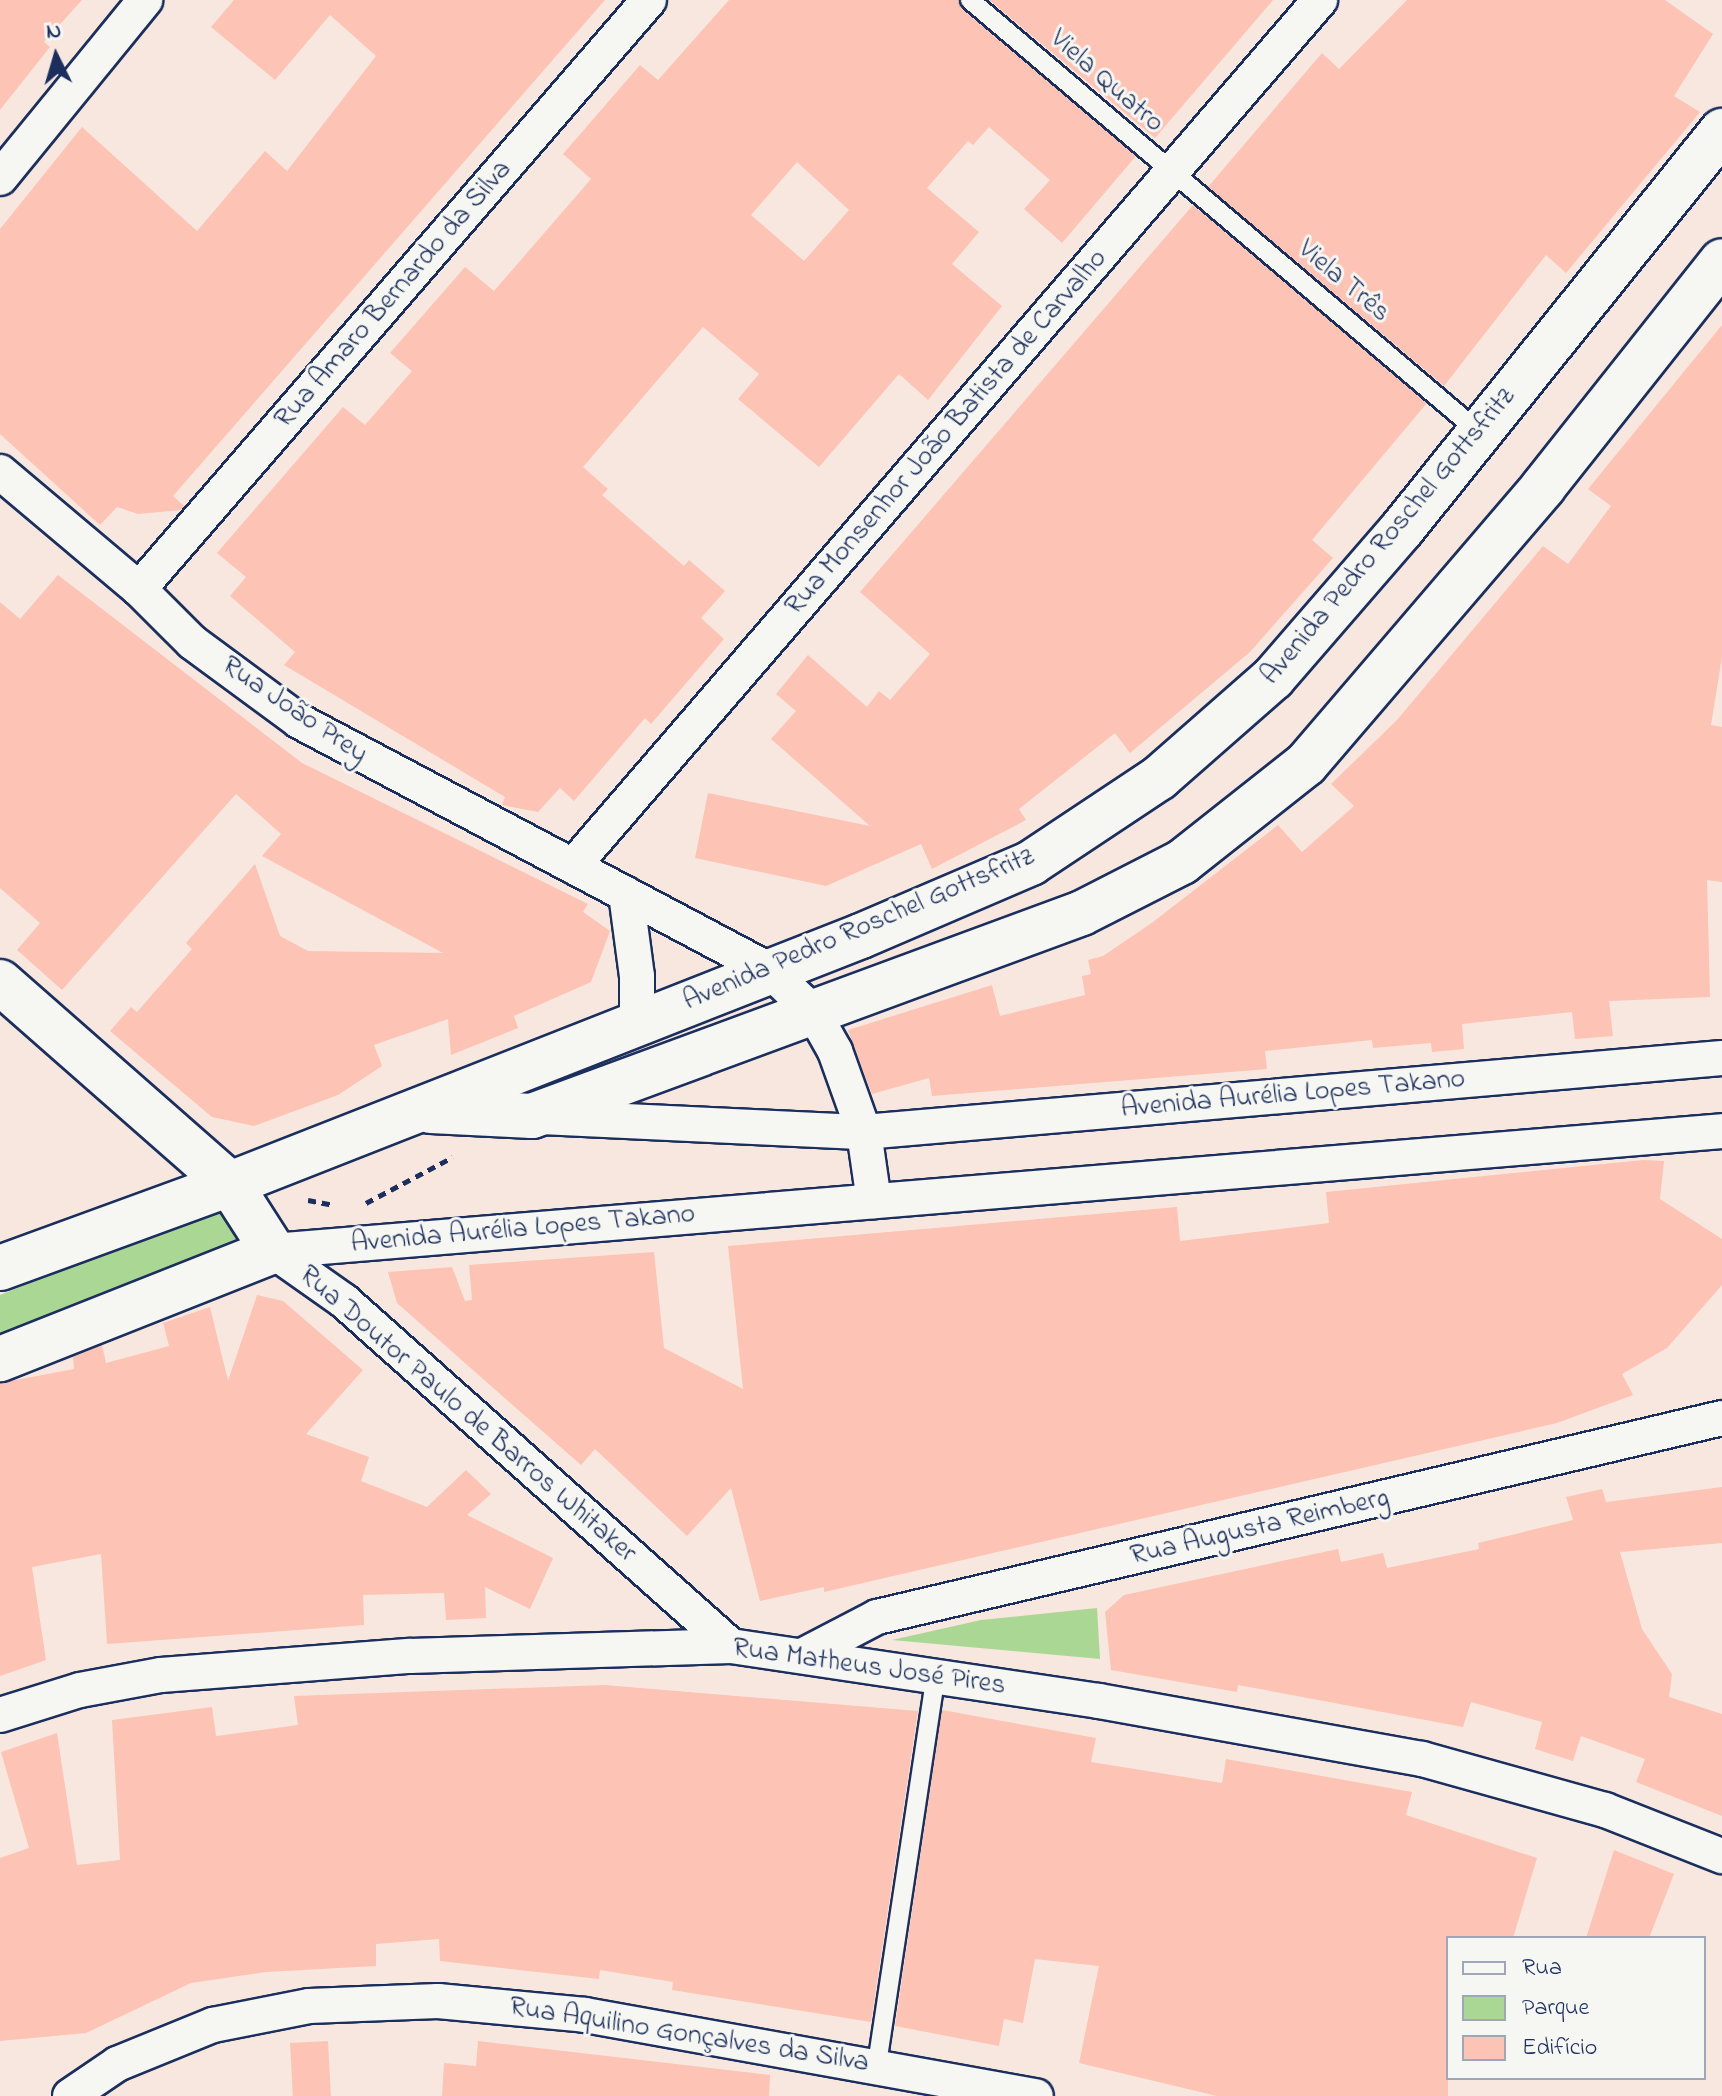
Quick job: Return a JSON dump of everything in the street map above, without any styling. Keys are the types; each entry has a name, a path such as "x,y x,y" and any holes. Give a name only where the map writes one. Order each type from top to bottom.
{"street":[{"path":"0,178 145,0"},
{"name":"Rua Amaro Bernardo da Silva","path":"139,589 649,0"},
{"name":"Rua Monsenhor João Batista de Carvalho","path":"573,866 1320,0"},
{"name":"Avenida Pedro Roschel Gottsfritz","path":"417,1110 1031,863 1159,778 1273,678 1480,433 1722,131"},
{"name":"Avenida Pedro Roschel Gottsfritz","path":"532,1116 1082,913 1182,862 1306,764 1503,535 1722,261"},
{"name":"Rua João Prey","path":"0,472 139,589 192,642 299,721 769,970 813,1012 835,1051 864,1132"},
{"path":"626,894 636,962 637,1022"},
{"name":"Rua Doutor Paulo de Barros Whitaker","path":"0,982 230,1184 273,1251 344,1301 731,1646"},
{"name":"Avenida Aurélia Lopes Takano","path":"1,1267 230,1184 417,1110 864,1132 1722,1058"},
{"name":"Avenida Aurélia Lopes Takano","path":"0,1359 273,1251 1722,1131"},
{"path":"864,1132 874,1201"},
{"name":"Rua Augusta Reimberg","path":"804,1655 877,1617 1722,1418"},
{"name":"Rua Matheus José Pires","path":"0,1715 80,1690 161,1675 410,1656 731,1646 804,1655 935,1679 1099,1701 1422,1759 1605,1810 1722,1856"},
{"name":"Rua Aquilino Gonçalves da Silva","path":"70,2096 117,2064 213,2025 309,2006 438,2001 585,2015 877,2064 1036,2096"}],"lane":[{"name":"Viela Quatro","path":"970,0 1170,175"},
{"name":"Viela Três","path":"1170,175 1480,433"},
{"path":"877,2064 935,1679"}],"path":[{"path":"354,1210 435,1166"}],"green space":[{"path":"212,1212 231,1213 244,1232 241,1251 0,1342 0,1295"},
{"path":"1097,1608 1100,1659 892,1640 981,1620"}],"building":[{"path":"0,0 82,0 44,42 50,47 0,110"},
{"path":"234,0 605,0 173,496 184,506 181,510 138,514 117,507 100,525 0,434 0,229 82,127 197,231 265,151 287,171 376,56 330,15 275,80 211,27"},
{"path":"729,0 958,0 962,9 1136,156 1062,243 1024,209 1050,180 989,127 973,145 968,141 927,188 979,232 952,264 1002,306 928,400 899,374 819,467 738,399 759,374 703,327 583,467 608,489 602,495 684,566 689,560 725,591 701,618 724,639 651,724 645,718 574,801 560,788 538,812 502,805 505,797 284,665 295,652 230,596 246,577 217,553 343,407 365,425 412,371 390,353 465,267 494,291 591,179 563,154 640,65 658,80","holes":["797,162 849,210 804,261 751,215"]},
{"path":"989,0 1273,0 1155,138"},
{"path":"1407,0 1665,0 1713,34 1674,96 1700,112 1566,273 1546,255 1444,386 1208,187 1322,53 1339,69"},
{"path":"1193,205 1427,403 1312,540 1333,558 1250,652 1130,753 1115,733 1019,809 1026,820 932,869 921,844 826,886 695,858 708,793 870,826 771,739 796,711 776,694 808,655 867,707 879,691 890,700 930,654 860,592"},
{"path":"1722,325 1722,657 1711,725 1722,727 1722,882 1707,880 1710,997 1609,1001 1613,1036 1575,1039 1572,1012 1462,1024 1464,1049 1432,1052 1431,1043 1373,1048 1372,1040 1265,1051 1267,1069 932,1096 929,1078 872,1094 848,1030 992,985 1000,1016 1085,995 1082,976 1091,974 1088,960 1103,956 1153,922 1278,825 1302,852 1354,806 1331,784 1397,720 1543,546 1568,564 1611,506 1588,489"},
{"path":"58,575 302,763 588,904 583,912 610,931 591,982 514,1016 518,1028 451,1055 448,1019 374,1045 382,1066 338,1095 254,1126 212,1117 110,1031 131,1007 137,1012 192,949 186,943 255,864 280,936 308,951 443,953 262,856 281,834 236,794 62,990 17,950 40,923 0,888 0,602 20,619"},
{"path":"1643,1160 1664,1161 1660,1199 1722,1239 1722,1285 1667,1348 1622,1374 1633,1395 1557,1423 824,1592 824,1587 760,1601 731,1488 687,1536 595,1449 581,1465 397,1303 388,1272 452,1267 465,1301 472,1300 469,1265 654,1252 664,1348 743,1389 728,1246 1177,1207 1180,1241 1329,1223 1326,1192"},
{"path":"257,1295 283,1301 363,1370 306,1434 369,1457 361,1481 427,1507 466,1470 491,1494 467,1515 553,1558 530,1609 485,1587 486,1618 446,1620 444,1593 363,1595 364,1625 107,1644 101,1554 32,1567 46,1660 0,1676 0,1383 74,1369 73,1357 102,1345 106,1363 169,1346 163,1323 210,1307 228,1381"},
{"path":"1722,1487 1722,1543 1620,1552 1642,1629 1672,1674 1669,1697 1722,1714 1722,1816 1636,1782 1645,1759 1581,1736 1573,1761 1535,1749 1542,1722 1471,1702 1463,1727 1238,1685 1237,1692 1111,1670 1105,1612 1124,1595 1338,1549 1341,1562 1383,1553 1387,1568 1479,1549 1478,1543 1573,1520 1566,1497 1602,1489 1606,1502"},
{"path":"605,1685 918,1711 871,2022 672,1990 673,1982 600,1970 599,1979 440,1961 439,1939 376,1944 376,1966 266,1972 191,1983 86,2033 0,2041 0,1858 29,1848 1,1752 57,1733 77,1865 120,1860 112,1720 212,1707 216,1736 298,1725 294,1696"},
{"path":"942,1710 1096,1738 1091,1762 1222,1783 1226,1759 1412,1792 1406,1815 1537,1858 1514,1936 1446,1936 1448,2096 1217,2096 1079,2063 1099,1966 1035,1959 1023,2023 1004,2019 999,2046 895,2026"},
{"path":"1614,1850 1674,1874 1650,1936 1587,1936"},
{"path":"328,2041 331,2096 293,2096 290,2043"},
{"path":"478,2041 770,2075 769,2096 442,2096 444,2063 476,2066"}]}
